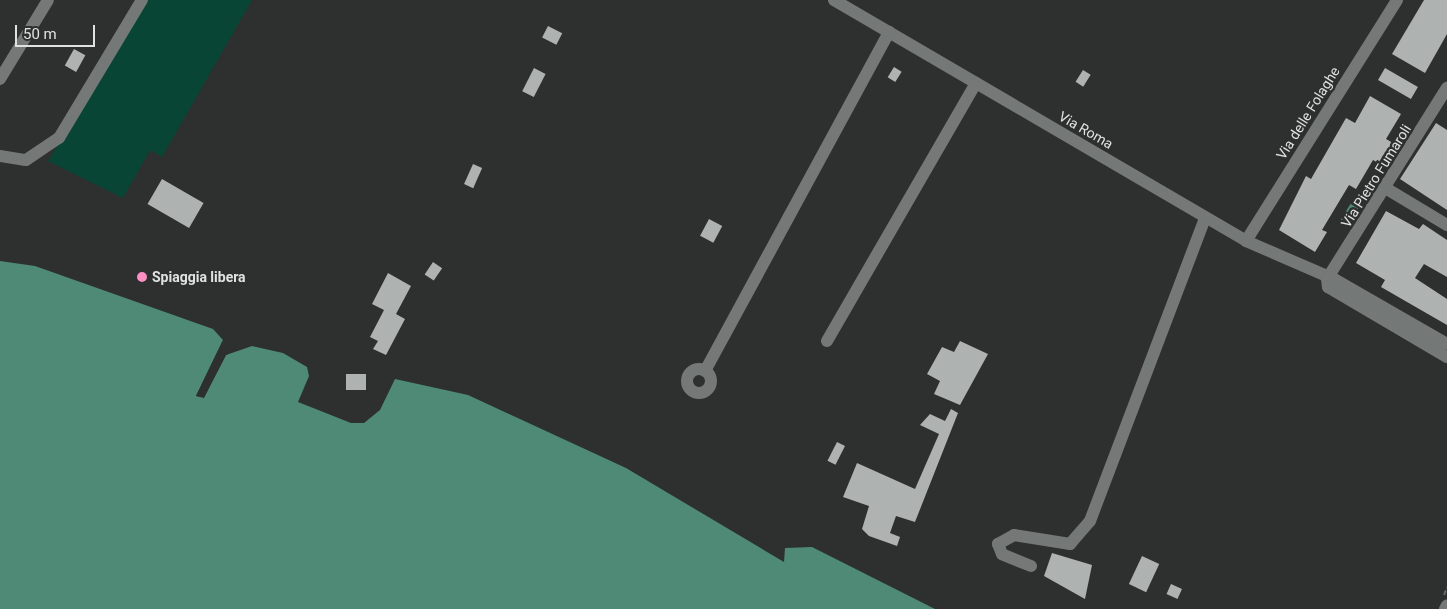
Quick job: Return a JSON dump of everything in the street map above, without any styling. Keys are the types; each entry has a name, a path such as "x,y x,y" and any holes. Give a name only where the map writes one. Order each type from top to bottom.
{"street":[{"path":"0,79 48,0"},
{"path":"0,156 26,160 59,138 142,0"},
{"name":"Via Roma","path":"834,0 1205,218 1246,241 1327,279 1334,279 1447,344"},
{"name":"Via delle Folaghe","path":"1246,241 1397,0"},
{"path":"705,371 889,32"},
{"path":"827,341 976,83"},
{"name":"Via Pietro Fumaroli","path":"1327,279 1443,104 1447,88"},
{"path":"1386,189 1447,225"},
{"path":"1031,566 1002,554 998,544 1014,535 1070,544 1090,521 1205,218"},
{"name":"Via Roma","path":"1327,279 1328,287 1447,357"},
{"path":"1445,609 1447,605"}],"shaded area":[{"path":"145,0 252,0 162,157 150,150 123,198 48,161"},
{"path":"1353,200 1361,205 1347,226 1340,221"},
{"path":"0,261 35,266 213,329 223,340 196,396 204,397 226,355 252,346 283,353 307,367 309,376 298,402 351,423 364,423 380,410 395,379 468,395 626,468 784,562 785,548 812,547 935,609 0,609"}],"pier":[{"path":"223,340 219,359 200,394 224,354 239,347 226,355 204,398 196,396"}],"building":[{"path":"1424,0 1447,0 1447,34 1425,73 1392,54"},
{"path":"548,26 562,33 556,45 542,38"},
{"path":"74,49 85,55 76,72 65,66"},
{"path":"894,67 902,72 895,82 888,77"},
{"path":"534,68 546,74 534,97 522,91"},
{"path":"1385,68 1418,87 1411,99 1378,80"},
{"path":"1083,70 1091,75 1083,87 1076,82"},
{"path":"1370,96 1401,114 1386,139 1400,147 1385,167 1373,160 1356,189 1349,185 1322,230 1327,232 1315,252 1279,230 1306,176 1311,179 1346,118 1355,123"},
{"path":"1436,123 1447,130 1447,210 1400,179"},
{"path":"473,164 482,168 473,188 464,184"},
{"path":"162,179 204,203 189,228 148,204"},
{"path":"1386,211 1419,229 1423,224 1447,240 1447,277 1424,264 1415,278 1447,299 1447,325 1381,287 1385,280 1356,263"},
{"path":"709,219 722,226 713,243 700,236"},
{"path":"433,262 442,268 434,281 425,274"},
{"path":"388,273 411,286 396,314 405,319 386,355 373,349 378,341 370,337 384,310 372,304"},
{"path":"960,341 988,354 960,405 934,394 940,381 927,374 942,347 954,352"},
{"path":"346,374 366,374 366,390 346,390"},
{"path":"951,409 958,413 915,522 896,516 890,533 900,537 897,546 869,536 862,529 869,506 843,497 857,463 915,489 939,434 920,425 930,414 945,421"},
{"path":"837,442 845,446 835,465 827,461"},
{"path":"1052,553 1092,565 1085,599 1044,576"},
{"path":"1142,556 1159,564 1146,592 1129,584"},
{"path":"1171,584 1182,589 1177,599 1167,594"}],"place":[{"name":"Spiaggia libera","path":"142,277"}]}
